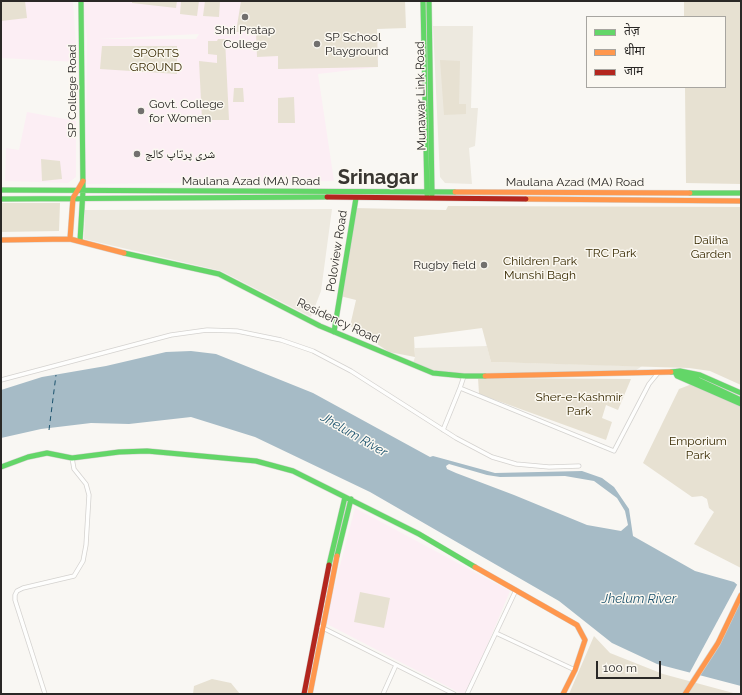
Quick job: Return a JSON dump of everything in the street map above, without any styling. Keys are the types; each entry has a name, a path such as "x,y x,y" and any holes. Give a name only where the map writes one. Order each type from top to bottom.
{"main road":[{"name":"SP College Road","path":"80,241 83,190 81,1"},
{"name":"Munawar Link Road","path":"423,1 429,192"},
{"name":"Munawar Link Road","path":"429,1 429,192"},
{"name":"SP College Road","path":"73,198 82,181"},
{"name":"Maulana Azad (MA) Road","path":"1,190 741,194"},
{"path":"429,192 429,199"},
{"path":"70,239 73,198"},
{"name":"Maulana Azad (MA) Road","path":"1,199 356,198 741,201"},
{"name":"Poloview Road","path":"334,332 356,198"},
{"name":"Residency Road","path":"1,240 70,239 168,264 219,274 334,332 403,362 433,372 464,376 680,371 691,372 741,393"},
{"path":"675,372 741,400"},
{"path":"675,372 676,376 741,404"},
{"path":"1,467 28,457 46,453 72,458 119,452 147,451 250,460 293,471 419,534 577,625 585,640 575,670 562,694"},
{"path":"310,694 324,628 345,497"},
{"path":"304,694 317,625 340,530 351,499"},
{"path":"685,694 718,643 741,596"}],"street":[{"path":"1,380 171,335 207,330 237,331 281,340 313,351 351,371 443,430 480,451 516,464 549,467 579,466"},
{"path":"460,388 614,451 649,384 659,372"},
{"path":"443,430 464,376"},
{"path":"46,694 22,622 15,595 17,591 23,588 74,576 83,561 87,538 89,495 86,484 74,469 72,458"},
{"path":"467,694 516,590"},
{"path":"317,625 454,694"},
{"path":"496,633 575,670"},
{"path":"383,694 396,664"}],"shaded area":[{"path":"1,1 73,1 77,62 1,58"},
{"path":"83,1 405,1 377,29 378,67 318,74 334,181 86,184 87,39","holes":["199,34 196,39 99,39"]},
{"path":"433,26 473,26 471,108 478,108 475,146 469,148 472,184 445,183 440,177"},
{"path":"27,112 76,121 76,177 68,183 5,181 6,148 19,150"},
{"path":"332,209 321,291 311,317 221,271 84,239 85,210"},
{"path":"487,346 491,362 642,366 635,371 465,374 435,371 413,363 415,348"},
{"path":"355,508 510,591 467,694 462,694 325,623"}],"green space":[{"path":"1,1 25,1 27,18 1,21"},
{"path":"132,1 177,1 176,8 132,3"},
{"path":"181,1 199,1 197,16 180,14"},
{"path":"205,1 220,1 219,17 203,16"},
{"path":"241,1 405,1 406,28 377,29 378,67 278,69 278,56 257,57 256,32 236,32"},
{"path":"684,1 741,1 741,184 686,183 685,88 726,88 726,16 684,16"},
{"path":"218,39 225,39 229,120 202,120 199,61 217,63 217,55 208,54 208,41 217,41"},
{"name":"SPORTS GROUND","path":"102,46 177,46 177,74 100,69"},
{"path":"440,60 460,61 459,104 466,104 466,114 444,115"},
{"path":"234,88 243,88 244,102 233,102"},
{"path":"294,97 295,123 278,123 278,98"},
{"path":"41,159 60,161 62,179 42,181"},
{"path":"1,203 60,203 59,231 1,232"},
{"path":"448,206 741,207 741,385 710,371 689,368 491,362 482,328 414,337 415,357 389,352 350,326 356,300 340,296 353,208 446,210"},
{"name":"Sher-e-Kashmir Park","path":"478,378 631,379 618,410 606,405 602,418 612,422 606,440 479,394"},
{"name":"Emporium Park","path":"692,384 741,406 741,568 694,544 714,512 709,508 707,499 702,496 692,497 643,463 679,389"},
{"path":"360,592 390,598 384,628 354,622"},
{"path":"594,636 610,653 663,674 737,694 569,694"},
{"path":"212,679 231,683 240,694 193,694 194,686"}],"water":[{"name":"Jhelum River","path":"191,351 216,354 313,393 430,457 433,456 495,473 582,471 602,478 614,487 629,509 633,536 695,571 734,582 741,588 741,686 657,664 612,643 559,601 370,492 255,437 191,417 129,424 91,423 41,429 1,438 1,390 42,377 106,366 166,352","holes":["449,464 487,475 500,477 565,476 594,481 617,498 625,511 628,525 621,531 587,525 456,473 447,469 446,466"]}],"pier":[{"path":"738,583 741,585 741,597 698,677 689,674"}],"ferry route":[{"path":"49,430 56,375"}],"traffic: fast":[{"path":"80,241 83,190 81,1"},
{"path":"423,1 427,195"},
{"path":"429,1 432,195"},
{"path":"1,190 455,192"},
{"path":"690,193 741,193"},
{"path":"1,199 327,197"},
{"path":"334,332 356,198"},
{"path":"124,253 219,274 320,326 433,373 464,376 485,376"},
{"path":"671,372 680,371 700,375 741,393"},
{"path":"675,372 677,376 741,404"},
{"path":"676,373 694,378 741,400"},
{"path":"1,467 28,457 47,453 72,458 119,452 147,451 256,461 293,471 419,534 475,567"},
{"path":"329,565 345,497"},
{"path":"337,556 351,499"}],"traffic: slow":[{"path":"70,239 73,198 83,181"},
{"path":"455,192 690,193"},
{"path":"526,199 741,201"},
{"path":"1,240 70,239 124,253"},
{"path":"485,376 671,372"},
{"path":"310,694 337,556"},
{"path":"475,567 577,625 585,640 575,670 563,694"},
{"path":"685,694 718,643 741,595"}],"traffic: jam":[{"path":"327,197 526,199"},
{"path":"304,694 329,565"}],"place":[{"name":"Shri Pratap College","path":"245,17"},
{"name":"SP School Playground","path":"317,44"},
{"name":"Govt. College for Women","path":"141,111"},
{"name":"شری پرتاپ کالج","path":"137,154"},
{"name":"Rugby field","path":"484,265"}],"district":[{"name":"Srinagar","path":"378,178"}],"park label":[{"name":"Daliha Garden","path":"711,247"},
{"name":"TRC Park","path":"611,253"},
{"name":"Children Park Munshi Bagh","path":"540,268"}]}
